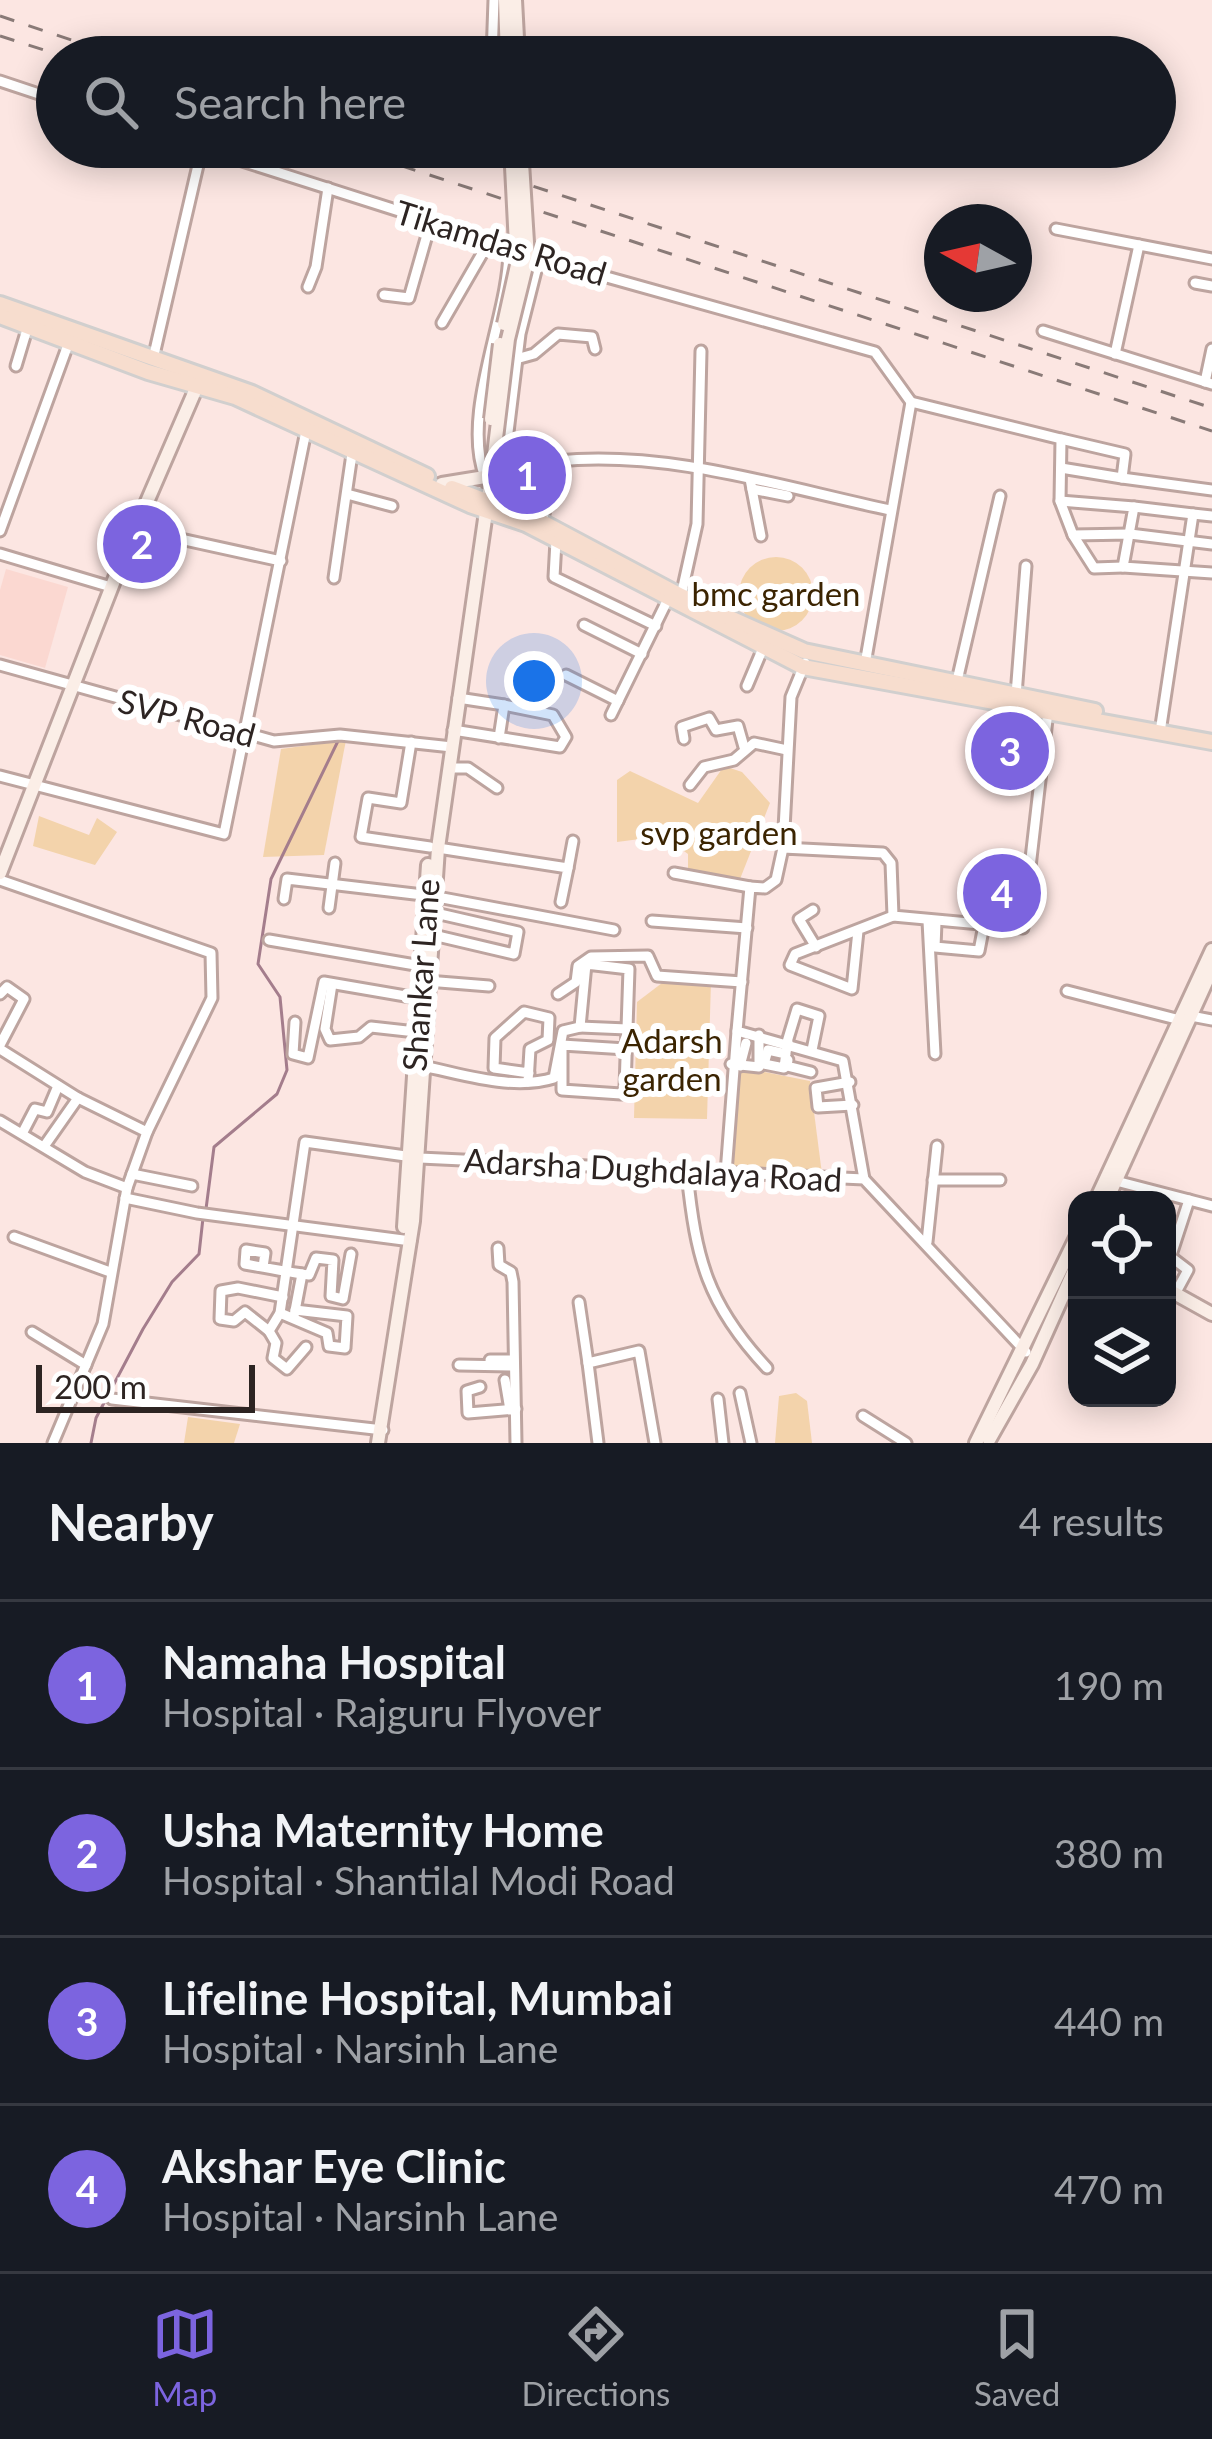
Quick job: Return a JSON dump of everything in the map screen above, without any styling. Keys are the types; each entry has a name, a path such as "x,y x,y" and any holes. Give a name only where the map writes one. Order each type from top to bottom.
{"main road":[{"path":"0,304 150,367"},
{"path":"0,316 150,367 252,393 483,505 542,522 763,648 1212,738"},
{"path":"199,381 352,454 526,524 807,660 865,664 1016,695 1048,707"}],"street":[{"path":"493,36 494,0"},
{"path":"505,0 506,36"},
{"path":"515,0 517,36"},
{"path":"0,82 36,93"},
{"path":"150,367 195,168"},
{"name":"Tikamdas Road","path":"264,168 490,240 875,352 911,402"},
{"path":"490,462 497,359 517,265 512,168"},
{"path":"483,505 508,339 528,258 522,168"},
{"path":"308,287 316,267 328,188"},
{"path":"384,295 409,298 430,221"},
{"path":"1056,229 1212,259"},
{"path":"442,323 490,240"},
{"path":"509,245 510,270 489,342 479,456 488,480 524,514"},
{"path":"1115,354 1138,245"},
{"path":"442,484 488,480 503,473 516,359 540,255"},
{"path":"1195,283 1212,286"},
{"path":"16,366 28,326"},
{"path":"1042,331 1209,383 1212,349"},
{"path":"516,359 533,354 558,334 592,337 595,349"},
{"path":"0,531 69,342"},
{"path":"610,716 674,598 697,524 701,351"},
{"path":"53,1443 103,1324 126,1193 147,1132 212,998 211,953 0,876 111,587 199,381"},
{"path":"865,664 911,402 1125,454 1130,534 1123,567"},
{"path":"0,776 224,834 306,431"},
{"path":"1061,439 1060,501 1073,535 1094,568 1212,574"},
{"path":"334,578 352,454"},
{"path":"542,522 557,461 628,460 699,468 788,494 890,510"},
{"path":"1061,468 1212,490"},
{"path":"754,484 761,536"},
{"path":"1161,729 1177,598 1190,542 1191,487"},
{"path":"347,494 392,506"},
{"path":"956,685 1000,496"},
{"path":"1060,501 1212,516"},
{"name":"Shankar Lane","path":"434,847 450,768 448,746 483,505"},
{"name":"Shankar Lane","path":"379,1436 415,1157 428,895 483,505"},
{"path":"135,529 281,561"},
{"path":"1073,535 1130,534 1212,544"},
{"path":"556,541 554,577 656,626"},
{"path":"0,554 111,587"},
{"path":"1016,695 1024,628 1018,608 1026,566"},
{"path":"584,625 642,654"},
{"path":"747,686 763,648"},
{"path":"674,873 750,887 765,888 776,880 783,848 791,697 807,660"},
{"name":"SVP Road","path":"0,665 246,736 274,741 327,734 448,746"},
{"path":"566,675 618,701"},
{"path":"453,730 565,743 564,727 554,715 458,698"},
{"path":"499,738 504,705"},
{"path":"858,931 852,989 793,969 795,954 892,916 1023,928 1048,707"},
{"path":"684,739 682,727 709,718 716,730 738,726 744,747"},
{"path":"411,742 401,802 368,797 361,836 568,868"},
{"path":"690,785 704,767 734,760 744,747 769,744 787,750"},
{"path":"450,768 468,768 497,788"},
{"path":"561,902 573,841"},
{"path":"783,848 889,856 892,916"},
{"path":"329,908 335,863"},
{"path":"284,899 287,879 428,895 614,930"},
{"path":"726,1173 750,887"},
{"name":"Shankar Lane","path":"419,1064 417,998 431,913 428,895"},
{"path":"813,910 800,919 816,947"},
{"path":"428,934 514,954 519,946 518,932 431,913"},
{"path":"932,921 935,946 979,951 984,925"},
{"path":"932,921 935,1054"},
{"path":"652,922 747,928"},
{"path":"269,940 489,986"},
{"path":"1111,1191 1212,950"},
{"path":"558,994 576,982 578,966 591,957 648,956 657,976 742,982"},
{"path":"562,1045 565,1093 621,1094 629,969 624,965 584,967 580,1027"},
{"path":"1100,1191 1212,968"},
{"path":"295,1022 292,1054 308,1058 323,983 417,998"},
{"path":"332,984 325,1029 330,1040 359,1037 371,1027 416,1032"},
{"path":"0,994 7,987 24,998 0,1047 76,1101 147,1132"},
{"path":"1067,991 1186,1019 1212,1020"},
{"path":"811,1072 787,1066 791,1016 800,1008 819,1016 813,1046"},
{"path":"524,1012 549,1018 548,1040 530,1049 528,1077 494,1068 495,1038 524,1012"},
{"path":"419,1064 553,1080 563,1031 627,1029"},
{"path":"736,1065 758,1067 762,1047 737,1031"},
{"path":"754,1042 813,1046 843,1060 864,1179"},
{"path":"736,1065 754,1042"},
{"path":"771,1044 766,1066 782,1069 788,1044"},
{"path":"562,1045 626,1049"},
{"path":"850,1082 816,1088 818,1107 853,1106"},
{"path":"23,1132 35,1109 46,1112 57,1089"},
{"path":"45,1145 76,1101"},
{"path":"0,1121 126,1193 197,1213 407,1241"},
{"name":"Adarsha Dughdalaya Road","path":"294,1226 305,1142 415,1157 864,1179 1029,1355"},
{"path":"927,1242 937,1146"},
{"path":"687,1173 698,1259 722,1316 767,1368"},
{"path":"132,1174 192,1186"},
{"path":"933,1180 1000,1180"},
{"path":"1116,1180 1212,1206"},
{"path":"1176,1234 1189,1200"},
{"path":"250,1290 270,1268 294,1226"},
{"path":"14,1238 110,1272"},
{"path":"498,1248 499,1265 511,1272 513,1282 516,1443"},
{"path":"270,1268 313,1274 316,1258 333,1259 331,1296 343,1299 351,1254"},
{"path":"976,1443 1029,1355 1068,1259"},
{"path":"1176,1259 1188,1270 1176,1285"},
{"path":"268,1330 280,1313 270,1268"},
{"path":"294,1315 302,1274"},
{"path":"986,1443 1068,1281"},
{"path":"277,1295 221,1291 217,1316 234,1321 245,1312 251,1322 268,1330 276,1343 273,1358 287,1369 306,1347"},
{"path":"1176,1294 1212,1314"},
{"path":"579,1302 598,1443"},
{"path":"280,1313 347,1316 344,1348 329,1346 329,1335 294,1315"},
{"path":"32,1332 86,1365"},
{"path":"587,1363 639,1352 655,1443"},
{"path":"490,1360 512,1363"},
{"path":"459,1365 512,1363"},
{"path":"506,1380 513,1409"},
{"path":"480,1387 467,1391 468,1413 513,1409"},
{"path":"740,1393 752,1443"},
{"path":"112,1399 379,1436"},
{"path":"718,1399 723,1443"},
{"path":"863,1416 906,1443"},
{"path":"332,1443 336,1428"}],"shaded area":[{"path":"6,569 68,587 45,668 0,655 0,590"}],"green space":[{"name":"bmc garden","path":"776,557 802,568 813,594 802,620 776,631 750,620 739,594 750,568"},
{"path":"346,740 324,855 263,857 281,749"},
{"name":"svp garden","path":"724,766 742,772 770,803 740,879 688,875 688,854 663,836 617,842 617,780 630,771 698,803"},
{"path":"39,816 89,835 97,818 117,832 95,865 33,846"},
{"name":"Adarsh garden","path":"666,980 711,981 707,1119 634,1118 637,1002"},
{"path":"734,1066 810,1081 822,1174 731,1167"},
{"path":"796,1393 807,1401 812,1443 775,1443 779,1396"},
{"path":"188,1417 240,1424 234,1443 184,1443"}],"waterway":[{"path":"206,1209 214,1147 277,1094 287,1070 280,997 258,964 271,879 338,741"},
{"path":"91,1443 96,1418 143,1329 172,1282 199,1254 203,1218"}],"railway":[{"path":"0,16 60,36"},
{"path":"0,36 36,47"},
{"path":"408,168 1212,431"},
{"path":"505,177 1212,408"}],"place":[{"name":"Namaha Hospital","path":"527,475"},
{"name":"Usha Maternity Home","path":"142,544"},
{"name":"Lifeline Hospital, Mumbai","path":"1010,751"},
{"name":"Akshar Eye Clinic","path":"1002,893"}]}
